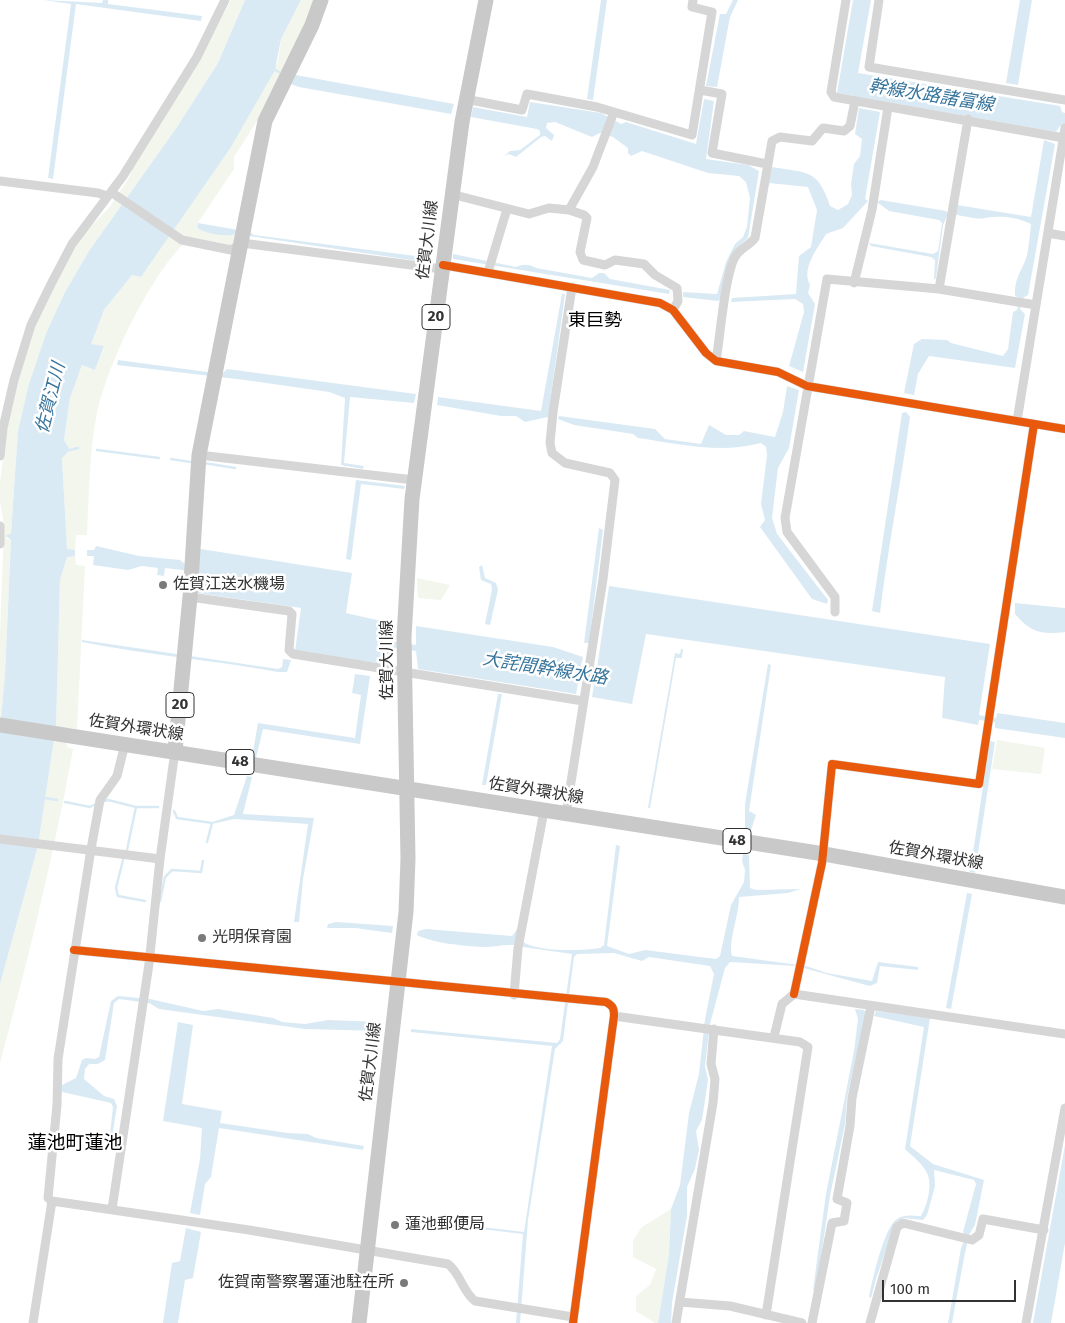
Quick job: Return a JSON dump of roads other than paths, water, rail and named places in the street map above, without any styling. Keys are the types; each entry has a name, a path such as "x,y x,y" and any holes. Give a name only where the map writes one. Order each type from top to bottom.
{"main road":[{"name":"20","path":"175,751 190,597 199,455 244,237 265,122 322,0"},
{"name":"佐賀大川線","path":"359,1323 406,912 407,788 404,637 414,480 465,99 486,0"},
{"name":"佐賀外環状線","path":"0,725 824,854 1065,897"}],"street":[{"path":"0,456 3,428 14,380 31,326 72,244 109,194 197,57 225,0"},
{"path":"465,99 522,110 527,94 614,112 692,135 712,12 692,7 693,0"},
{"path":"846,0 831,92 834,97 968,120 1064,132 1017,421"},
{"path":"880,0 869,67 1065,100"},
{"path":"700,90 722,94 712,154 767,164"},
{"path":"716,361 731,267 738,251 750,244 755,238 772,141 780,137 812,140 823,128 844,131 850,126 855,101"},
{"path":"854,283 872,210 888,106"},
{"path":"569,210 605,140 614,112"},
{"path":"939,289 968,120"},
{"path":"0,181 109,194 182,240 231,250 244,237 442,267 488,272 660,303 673,310 706,353 716,361 778,372 807,386 1065,429"},
{"path":"451,194 529,214 550,208 569,210 584,215 587,218 580,252 584,260 605,264 615,260 644,264 655,275 677,288 678,301 673,310"},
{"path":"488,272 508,209"},
{"path":"1048,233 1065,236"},
{"path":"835,612 835,597 787,532 785,518 827,279 854,283 939,289 1036,305"},
{"path":"566,814 603,579 615,480 610,472 565,463 552,453 550,442 553,412 572,287"},
{"path":"774,1038 782,1004 794,994 801,966 824,854 832,764 979,784 1034,424"},
{"path":"199,455 414,480"},
{"path":"0,526 0,544"},
{"path":"190,597 290,611 292,614 289,650 293,654 583,701"},
{"path":"74,950 514,995 606,1002 614,1009 614,1016 573,1320 520,1308 475,1301 468,1296 457,1271 448,1264 112,1208 52,1201 48,1198 57,1105 58,1059 74,950 90,849 99,804 117,776 125,744"},
{"path":"112,1208 143,1006 175,751"},
{"path":"514,995 519,944 544,811"},
{"path":"0,839 160,859"},
{"path":"794,994 1065,1034"},
{"path":"812,1323 832,1223 844,1220 847,1203 837,1199 850,1126 852,1098 871,1006"},
{"path":"614,1016 774,1038 805,1043 808,1047 766,1315"},
{"path":"676,1323 713,1103 715,1079 711,1064 709,1028"},
{"path":"1026,1323 1065,1108"},
{"path":"33,1323 52,1201"},
{"path":"870,1323 897,1227 902,1223 968,1239 979,1235 983,1219 1044,1230"},
{"path":"680,1302 730,1306 802,1323"}],"water":[{"path":"43,0 102,3 103,0 108,0 108,4 202,16 201,21 76,4 53,179 48,178 71,4"},
{"name":"佐賀江川","path":"245,0 301,0 281,39 275,70 231,147 141,277 132,275 104,310 91,344 104,346 95,370 82,365 70,398 64,440 70,450 62,458 67,549 75,550 75,556 67,557 60,580 56,726 38,846 0,984 0,730 5,675 11,540 6,536 11,533 18,431 29,384 47,331 65,292 89,251 177,127 218,63"},
{"path":"601,0 607,0 593,100 587,99"},
{"path":"733,0 738,0 730,17 717,87 706,86 720,14 726,14"},
{"name":"幹線水路諸富線","path":"853,0 871,0 858,73 1060,106 1062,112 1065,113 1065,127 1060,126 1056,132 837,93"},
{"path":"1020,0 1032,0 1018,85 1006,83"},
{"path":"296,75 454,104 451,114 299,87 291,84"},
{"path":"704,99 714,101 706,159 748,165 759,171 748,238 731,257 723,297 718,301 683,297 683,292 717,294 726,262 735,244 743,237 747,227 750,198 746,182 739,176 708,173 642,151 631,156 628,153 628,148 613,137 600,133 592,137 555,122 547,123 546,128 554,135 552,141 545,136 541,137 516,157 509,154 504,156 510,151 520,150 540,135 540,131 471,117 473,107 527,117 530,102 601,113 621,124 626,122 696,144"},
{"path":"859,108 880,112 865,199 868,201 843,228 826,234 809,265 808,279 810,285 808,293 815,304 803,372 789,366 804,312 803,304 795,299 731,302 732,298 796,294 799,256 811,247 817,210 808,187 769,183 772,167 795,170 810,175 821,185 830,206 838,210 848,204 852,195 851,184 854,164 860,156 862,139 855,134"},
{"path":"1044,140 1055,144 1028,295 1023,298 1020,309 1025,314 1015,368 929,356 918,374 914,395 904,393 914,344 922,339 947,340 951,343 1003,356 1008,349 1013,312 1017,310 1020,298 1015,296 1015,289 1027,255 1031,224 1008,217 975,218 957,215 954,212 957,205 1031,217"},
{"path":"881,200 946,211 948,214 943,225 936,278 934,280 935,260 931,257 871,246 869,243 933,254 938,251 942,223 939,220 889,211 877,202"},
{"path":"198,223 250,232 254,235 431,258 431,263 236,234 216,234 197,228"},
{"path":"453,254 516,267 528,265 592,278 599,273 604,273 610,279 670,290 669,294 453,259"},
{"path":"562,294 565,294 548,417 525,422 516,416 501,416 437,405 438,397 541,411"},
{"path":"118,360 222,374 227,369 416,394 414,403 350,397 344,463 364,466 363,469 341,465 345,398 329,392 117,365"},
{"path":"787,386 799,390 789,448 778,468 772,518 777,534 828,600 827,604 812,599 760,527 765,520 761,504 767,455 766,447 761,443 730,448 700,447 638,438 633,434 574,425 558,419 559,416 655,429 665,439 701,444 709,425 726,435 739,435 744,431 775,437 783,412"},
{"path":"906,412 910,417 880,613 872,611 902,413"},
{"path":"356,480 405,486 404,489 361,484 351,560 346,559"},
{"path":"599,528 603,530 589,643 584,643"},
{"name":"大詫間幹線水路","path":"96,546 139,556 180,560 185,564 201,549 352,573 346,613 390,623 390,641 416,645 416,626 553,647 583,657 581,666 585,670 592,671 597,668 609,586 990,644 979,715 996,718 997,713 1065,723 1065,738 995,728 995,722 979,720 978,725 942,718 945,677 646,634 632,704 592,697 594,685 591,680 584,679 578,683 576,694 418,669 416,651 390,647 390,665 295,651 301,608 197,593 199,572 165,568 164,576 157,575 158,568 142,566 128,570 93,565 94,556 87,556 87,550 94,550"},
{"path":"482,565 485,578 496,583 498,590 490,625 485,624 492,589 491,584 481,580 479,567"},
{"path":"1015,603 1065,608 1065,632 1049,633 1031,628 1015,614"},
{"path":"82,640 278,669 282,667 283,659 291,660 287,672 278,672 106,647 82,642"},
{"path":"681,649 683,649 682,658 676,658 650,808 648,808 675,653 680,654"},
{"path":"768,664 771,665 749,811 756,815 750,833 745,832 745,804"},
{"path":"355,674 370,676 360,744 263,729 256,758 252,757 258,723 355,738 361,695 352,693"},
{"path":"498,694 502,694 486,785 482,785"},
{"path":"990,741 995,742 975,873 970,872"},
{"path":"247,776 252,777 243,814 314,818 303,879 299,922 294,922 308,824 234,819 212,824 212,822 234,815"},
{"path":"616,845 620,846 607,946 629,954 645,950 716,959 720,956 731,905 744,882 743,854 749,855 750,888 756,890 801,889 788,893 739,897 731,943 732,956 806,966 827,973 872,981 878,962 918,967 918,970 880,966 877,983 870,986 796,966 730,962 725,968 710,1024 705,1066 708,1080 702,1120 696,1131 699,1150 695,1169 687,1187 687,1216 672,1303 671,1323 658,1323 669,1254 671,1209 680,1185 689,1113 699,1074 705,1019 714,974 710,966 649,957 642,961 614,953 577,954 574,957 563,1041 555,1049 528,1220 520,1323 516,1323 523,1234 464,1227 465,1225 524,1232 552,1046 411,1032 411,1029 557,1043 560,1039 572,954 513,945 487,947 457,945 417,935 418,931 426,929 512,936 518,928 517,938 524,943 545,949 580,950 600,948 604,945"},
{"path":"967,893 972,894 951,1009 946,1008"},
{"path":"336,922 393,926 392,933 355,928 327,928 328,924"},
{"path":"118,996 150,999 203,1011 218,1009 273,1018 282,1022 305,1024 328,1020 380,1022 380,1031 305,1029 159,1009 149,1003 119,999 114,1003 105,1060 98,1064 89,1064 85,1069 84,1079 104,1096 114,1099 117,1106 112,1137 110,1134 113,1107 111,1103 62,1092 62,1085 76,1078 82,1060 99,1057 111,1001"},
{"path":"855,1009 864,1010 866,1013 847,1098 845,1124 830,1196 816,1290 813,1290 826,1194 854,1051 858,1019"},
{"path":"876,1011 930,1018 910,1146 933,1164 984,1180 975,1225 969,1235 952,1323 948,1323 961,1248 966,1236 963,1232 976,1184 974,1180 934,1170 935,1186 927,1215 923,1220 903,1218 896,1222 871,1298 869,1297 879,1255 892,1224 903,1216 921,1216 929,1189 929,1178 925,1170 905,1149 924,1027 874,1016"},
{"path":"178,1022 193,1025 182,1104 222,1111 220,1123 308,1134 316,1138 364,1146 363,1150 219,1128 211,1177 205,1184 200,1215 190,1213 200,1159 202,1128 163,1121"},
{"path":"1065,1145 1065,1243 1051,1323 1033,1323"},
{"path":"186,1228 201,1232 193,1278 185,1280 178,1323 163,1323 172,1263 180,1261"}],"waterway":[{"path":"275,70 279,72"},
{"path":"70,450 78,448"},
{"path":"97,450 159,458"},
{"path":"171,459 190,462"},
{"path":"204,463 235,468"},
{"path":"46,798 57,800"},
{"path":"101,802 108,800 136,807 158,807"},
{"path":"65,802 90,807 96,804"},
{"path":"127,850 136,807"},
{"path":"174,811 177,818 212,823 207,842"},
{"path":"123,860 116,888 118,896 145,901"},
{"path":"160,901 165,877 172,870 201,872 203,861"}],"place":[{"name":"佐賀江送水機場","path":"163,585"},
{"name":"光明保育園","path":"202,938"},
{"name":"蓮池郵便局","path":"395,1225"},
{"name":"佐賀南警察署蓮池駐在所","path":"404,1283"}],"district":[{"name":"東巨勢","path":"595,321"},
{"name":"蓮池町蓮池","path":"75,1144"}]}
